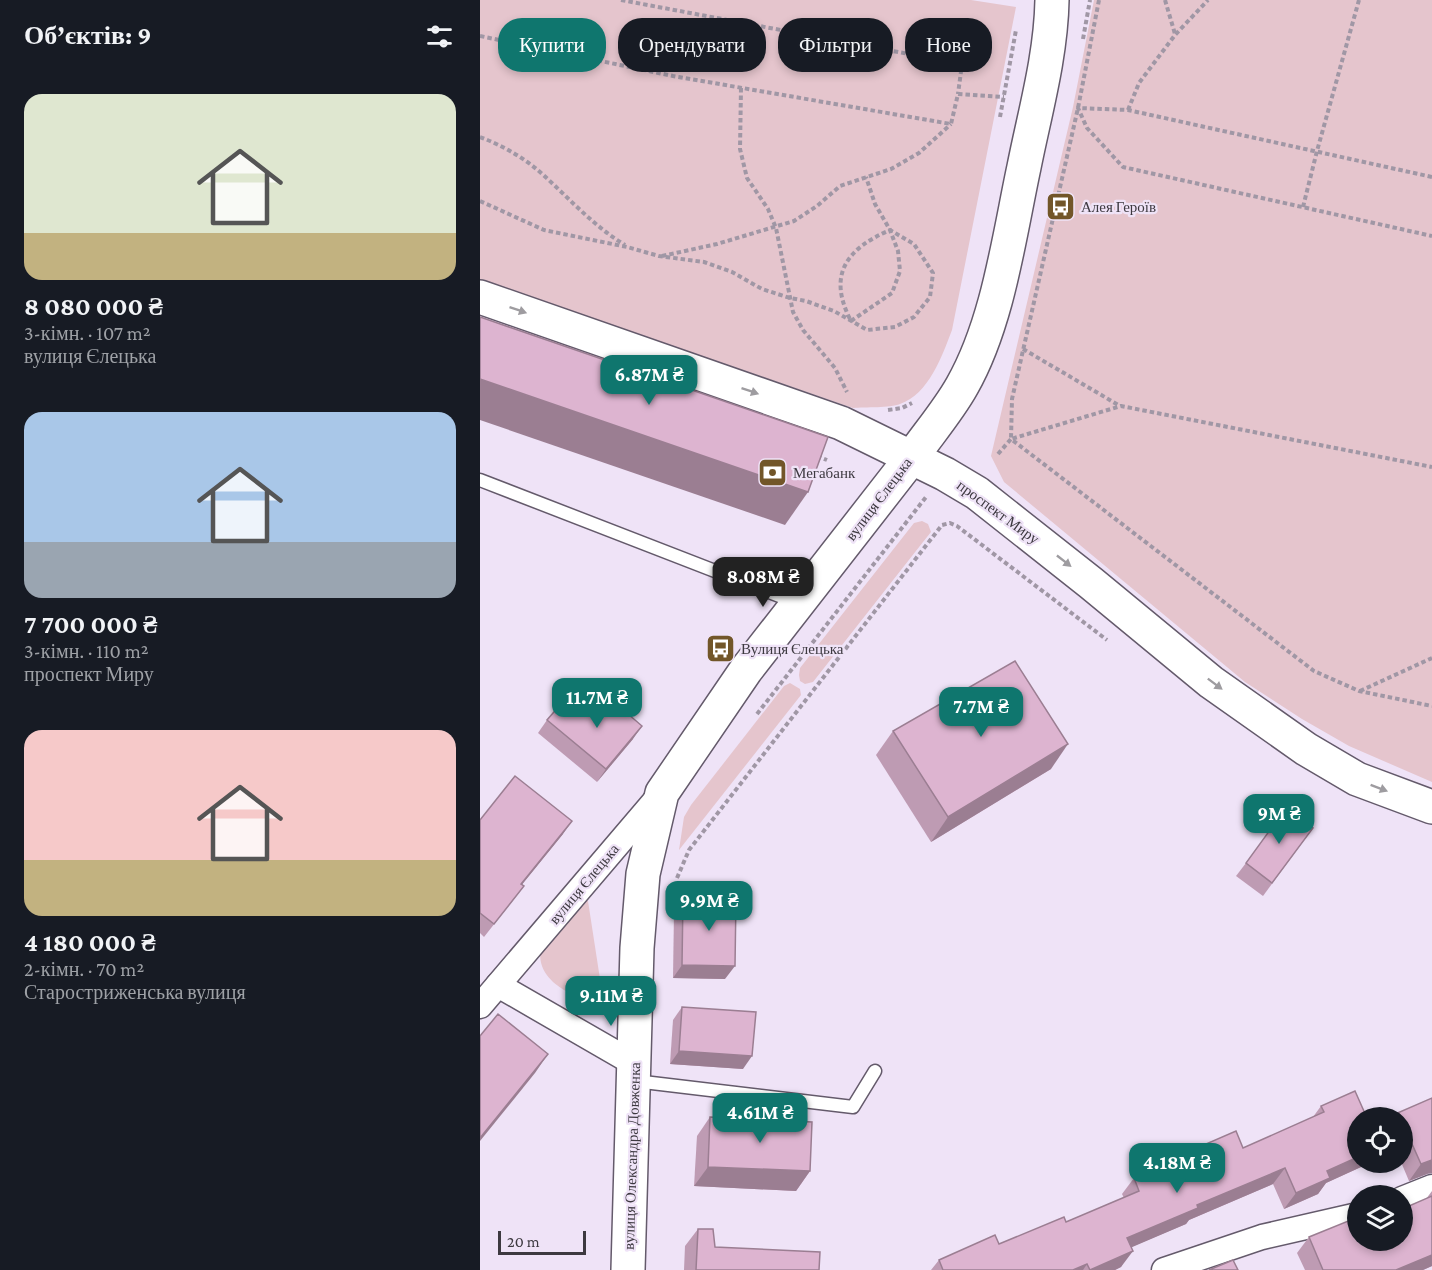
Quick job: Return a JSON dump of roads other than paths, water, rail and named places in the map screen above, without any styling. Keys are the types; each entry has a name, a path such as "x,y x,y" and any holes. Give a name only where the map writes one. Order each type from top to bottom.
{"main road":[{"name":"вулиця Єлецька","path":"662,793 746,670 912,457 962,386 980,346 999,286 1038,100 1052,19 1052,0"},
{"name":"проспект Миру","path":"480,297 841,423 945,474 977,493 1211,682 1306,749 1357,779 1432,807"},
{"name":"вулиця Олександра Довженка","path":"628,1270 638,948 643,874 662,793"}],"street":[{"name":"вулиця Єлецька","path":"480,1006 662,793"},
{"path":"498,985 635,1072"},
{"path":"1413,1195 1432,1187"},
{"path":"1164,1270 1262,1237 1347,1218"}],"lane":[{"path":"480,480 799,604"},
{"path":"635,1072 853,1107 875,1071"}],"place":[{"name":"Алея Героїв","path":"1060,207"},
{"name":"Мегабанк","path":"772,473"},
{"name":"Вулиця Єлецька","path":"720,649"}]}
